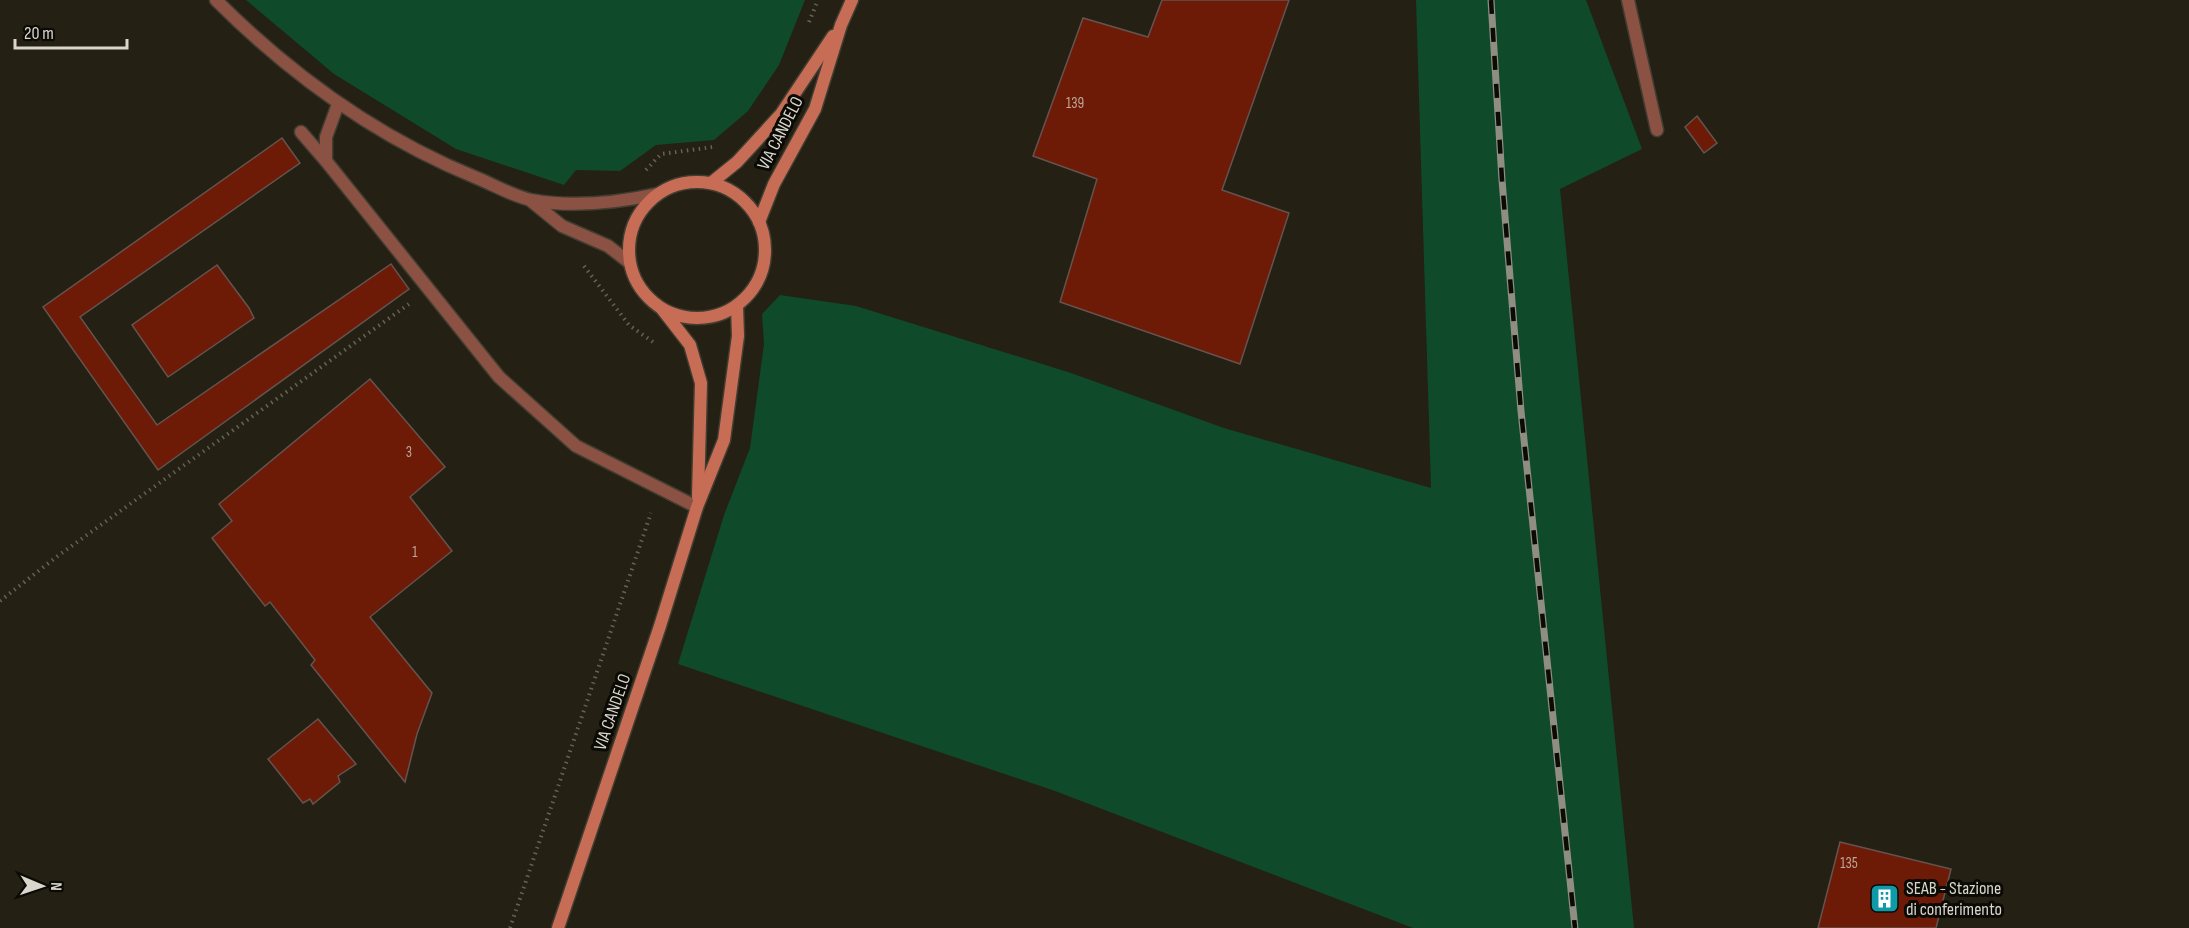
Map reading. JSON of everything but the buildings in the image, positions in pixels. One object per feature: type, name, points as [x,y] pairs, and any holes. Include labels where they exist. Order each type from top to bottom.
[{"type":"street","points":[[216,0],[248,32],[338,104],[447,166],[529,199],[568,205],[625,201],[657,194],[674,185],[693,182],[711,183],[731,190],[748,204],[759,222],[764,240],[765,258],[760,277],[750,293],[737,306],[719,315],[700,318],[680,316],[662,308],[647,296],[636,281],[630,264],[629,244],[634,225],[643,208],[657,194]]},
{"type":"street","name":"VIA CANDELO","points":[[759,222],[774,184],[815,109],[841,25],[852,0]]},
{"type":"street","points":[[1628,0],[1657,130]]},
{"type":"street","name":"VIA CANDELO","points":[[711,183],[737,162],[781,114],[841,25]]},
{"type":"street","points":[[326,161],[326,136],[338,104]]},
{"type":"street","points":[[302,132],[499,377],[576,446],[698,507]]},
{"type":"street","points":[[529,199],[562,226],[608,246],[630,264]]},
{"type":"street","name":"VIA CANDELO","points":[[558,928],[698,507],[724,440],[738,336],[737,306]]},
{"type":"street","name":"VIA CANDELO","points":[[662,308],[690,345],[701,383],[698,507]]},
{"type":"path","points":[[806,30],[818,0]]},
{"type":"path","points":[[642,175],[661,154],[720,146]]},
{"type":"path","points":[[579,262],[586,267],[629,325],[657,346]]},
{"type":"path","points":[[0,601],[59,555],[429,290]]},
{"type":"path","points":[[510,928],[660,487]]},
{"type":"green space","points":[[246,0],[805,0],[779,65],[748,111],[714,140],[656,145],[620,171],[576,170],[564,185],[456,149],[334,74]]},
{"type":"green space","points":[[1416,0],[1586,0],[1642,149],[1560,189],[1634,928],[1413,928],[1055,791],[678,664],[724,515],[750,448],[764,344],[762,314],[780,295],[856,306],[1071,373],[1224,428],[1431,488]]},
{"type":"railway","points":[[1491,0],[1502,180],[1521,411],[1575,928]]},
{"type":"place","name":"SEAB - Stazione di conferimento","points":[[1885,898]]}]
